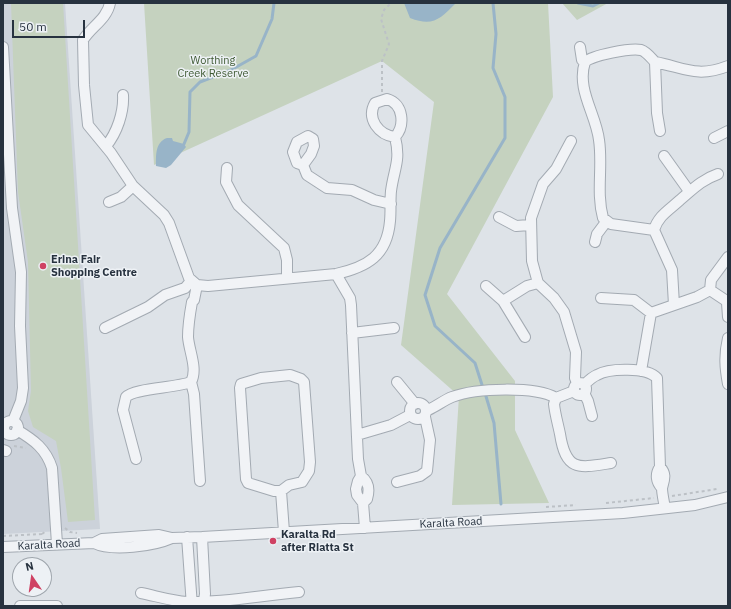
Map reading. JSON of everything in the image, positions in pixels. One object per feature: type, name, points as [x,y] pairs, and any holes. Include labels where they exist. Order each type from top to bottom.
[{"type":"street","points":[[110,3],[109,9],[104,17],[86,34],[82,45],[88,125],[106,146],[133,186],[164,215],[169,223],[191,285],[194,300],[192,302],[188,335],[194,369],[194,377],[191,382],[175,387],[132,392],[126,397],[123,410],[136,459]]},
{"type":"street","points":[[580,47],[582,60],[585,62],[583,75],[584,86],[589,109],[599,141],[600,203],[603,218],[606,222],[617,225],[654,230]]},
{"type":"street","points":[[3,48],[12,208],[22,278],[20,326],[23,392],[15,426],[38,444],[49,457],[52,468],[56,544]]},
{"type":"street","points":[[585,62],[595,56],[639,50],[650,56],[655,62],[699,72],[708,72],[728,66]]},
{"type":"street","points":[[655,62],[657,113],[660,131]]},
{"type":"street","points":[[106,146],[110,141],[123,112],[123,95]]},
{"type":"street","points":[[382,100],[391,100],[399,110],[402,117],[399,132],[395,137],[381,133],[373,119],[373,108],[375,103],[382,100]]},
{"type":"street","points":[[714,138],[728,131]]},
{"type":"street","points":[[105,328],[148,307],[166,295],[191,285],[208,286],[336,274],[365,265],[378,254],[390,224],[392,189],[398,160],[398,150],[395,137]]},
{"type":"street","points":[[571,141],[556,169],[543,184],[534,206],[530,225],[533,238],[532,261],[538,283],[554,298],[564,312],[576,352],[575,378],[588,401],[592,416]]},
{"type":"street","points":[[664,156],[689,191]]},
{"type":"street","points":[[303,165],[308,176],[326,188],[352,190],[381,203],[391,204]]},
{"type":"street","points":[[226,168],[226,182],[238,206],[284,248],[288,260],[287,278]]},
{"type":"street","points":[[654,230],[661,216],[684,198],[689,191],[708,178],[718,174]]},
{"type":"street","points":[[109,202],[121,197],[133,186]]},
{"type":"street","points":[[500,217],[516,226],[530,225]]},
{"type":"street","points":[[596,242],[597,234],[606,222]]},
{"type":"street","points":[[654,230],[660,240],[672,270],[674,305]]},
{"type":"street","points":[[710,290],[711,280],[728,257]]},
{"type":"street","points":[[336,274],[350,298],[359,467],[361,476],[367,480],[369,487],[368,499],[363,503],[365,528]]},
{"type":"street","points":[[503,301],[527,286],[538,283]]},
{"type":"street","points":[[486,286],[503,301],[524,337]]},
{"type":"street","points":[[651,313],[697,297],[710,290]]},
{"type":"street","points":[[710,290],[728,303],[728,317]]},
{"type":"street","points":[[601,298],[634,300],[651,313]]},
{"type":"street","points":[[641,371],[651,313]]},
{"type":"street","points":[[352,332],[394,328]]},
{"type":"street","points":[[728,338],[725,348],[724,366],[728,384]]},
{"type":"street","points":[[410,415],[417,418],[452,397],[477,392],[508,388],[545,394],[556,398],[580,388],[593,377],[602,373],[641,371],[654,375],[658,384],[660,467],[664,471],[665,480],[662,488],[665,508]]},
{"type":"street","points":[[290,375],[301,379],[304,382],[310,462],[309,471],[302,482],[289,485],[281,491],[274,491],[255,486],[248,483],[246,479],[240,388],[241,384],[261,378],[290,375]]},
{"type":"street","points":[[191,382],[194,394],[200,481]]},
{"type":"street","points":[[397,382],[415,404],[422,405],[426,413],[430,440],[427,471],[420,476],[397,482]]},
{"type":"street","points":[[556,398],[554,404],[555,411],[566,458],[581,466],[611,463]]},
{"type":"street","points":[[410,415],[410,408],[415,404]]},
{"type":"street","points":[[357,435],[391,425],[410,415]]},
{"type":"street","points":[[281,491],[284,532]]},
{"type":"street","name":"Karalta Road","points":[[3,547],[94,543],[102,539],[159,535],[172,538],[202,537],[564,517],[695,505],[728,497]]},
{"type":"street","points":[[187,537],[192,604]]},
{"type":"street","points":[[202,537],[205,594],[203,604]]},
{"type":"street","points":[[141,593],[192,604],[203,604],[299,592]]},
{"type":"street","points":[[20,606],[57,606]]},
{"type":"path","points":[[382,100],[382,61],[389,44],[381,18],[384,10],[391,3]]},
{"type":"path","points":[[7,448],[31,450]]},
{"type":"path","points":[[3,536],[43,534]]},
{"type":"shaded area","name":"Erina Fair Shopping Centre","points":[[3,3],[65,3],[100,529],[3,534]]},
{"type":"green space","name":"Erina Fair Shopping Centre","points":[[11,3],[63,3],[95,520],[68,522],[56,441],[33,427],[28,411],[31,391],[28,262],[18,192]]},
{"type":"green space","name":"Worthing Creek Reserve","points":[[144,3],[548,3],[553,97],[447,294],[515,381],[515,430],[549,503],[452,505],[459,396],[401,345],[434,102],[382,61],[154,165]]},
{"type":"green space","points":[[562,3],[608,3],[577,20]]},
{"type":"water","points":[[404,3],[456,3],[436,20],[425,22],[410,18]]},
{"type":"water","points":[[167,138],[172,138],[173,141],[184,144],[186,147],[171,165],[166,168],[156,166],[158,146]]},
{"type":"waterway","points":[[184,144],[189,132],[190,92],[200,82],[231,70],[256,56],[272,19],[274,3]]},
{"type":"waterway","points":[[483,388],[475,363],[435,326],[425,295],[440,248],[505,138],[505,97],[493,68],[496,34],[493,3]]},
{"type":"waterway","points":[[578,3],[593,6],[599,3]]},
{"type":"waterway","points":[[485,393],[494,423],[501,504]]},
{"type":"place","name":"Erina Fair Shopping Centre","points":[[43,266]]},
{"type":"place","name":"Karalta Rd after Riatta St","points":[[273,541]]}]
